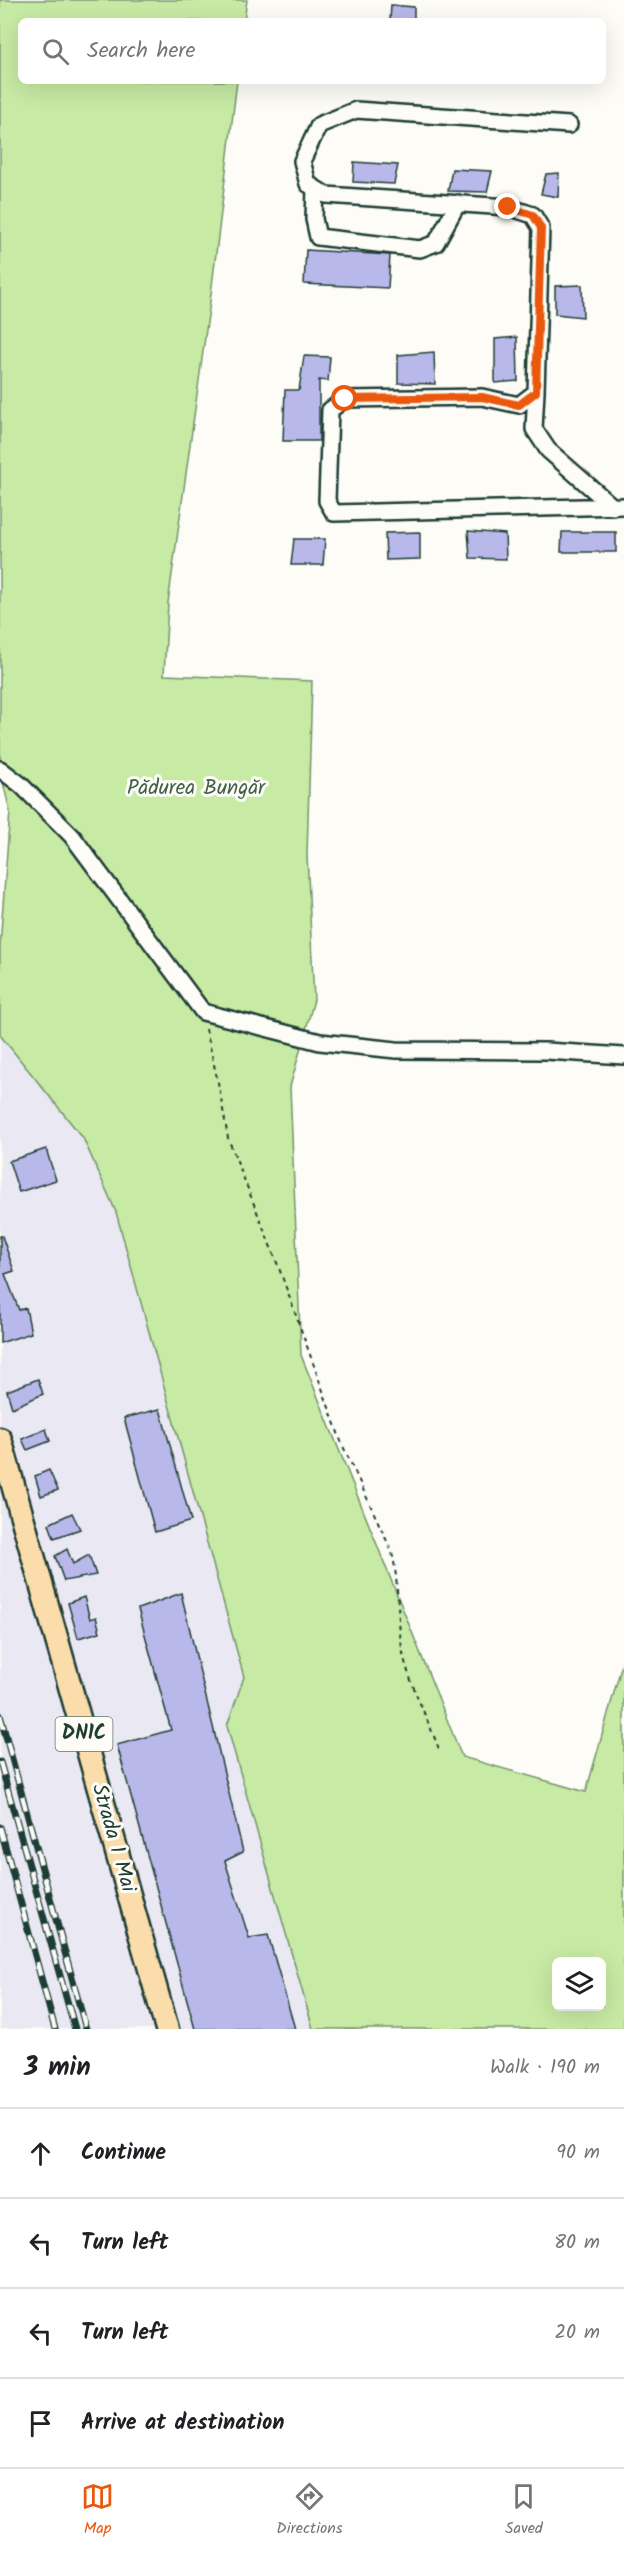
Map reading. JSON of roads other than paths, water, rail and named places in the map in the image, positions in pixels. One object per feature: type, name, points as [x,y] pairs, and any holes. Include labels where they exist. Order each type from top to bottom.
[{"type":"highway","name":"Strada 1 Mai","points":[[0,1439],[167,2029]]},
{"type":"lane","points":[[568,125],[356,110],[319,125],[302,161],[308,184],[326,195],[508,207],[533,215],[541,228],[534,429],[548,450],[619,506]]},
{"type":"lane","points":[[315,188],[314,219],[318,237],[420,249],[436,243],[458,203]]},
{"type":"lane","points":[[536,392],[519,405],[482,397],[345,399],[330,410],[327,501],[334,513],[619,506]]},
{"type":"lane","points":[[0,769],[21,785],[72,836],[203,1012],[259,1028],[331,1043],[396,1050],[546,1051],[624,1056]]},
{"type":"railway","points":[[0,1715],[86,2029]]},
{"type":"railway","points":[[0,1762],[75,2029]]},
{"type":"railway","points":[[0,1827],[55,2029]]},
{"type":"park label","name":"Pădurea Bungăr","points":[[196,788]]}]
